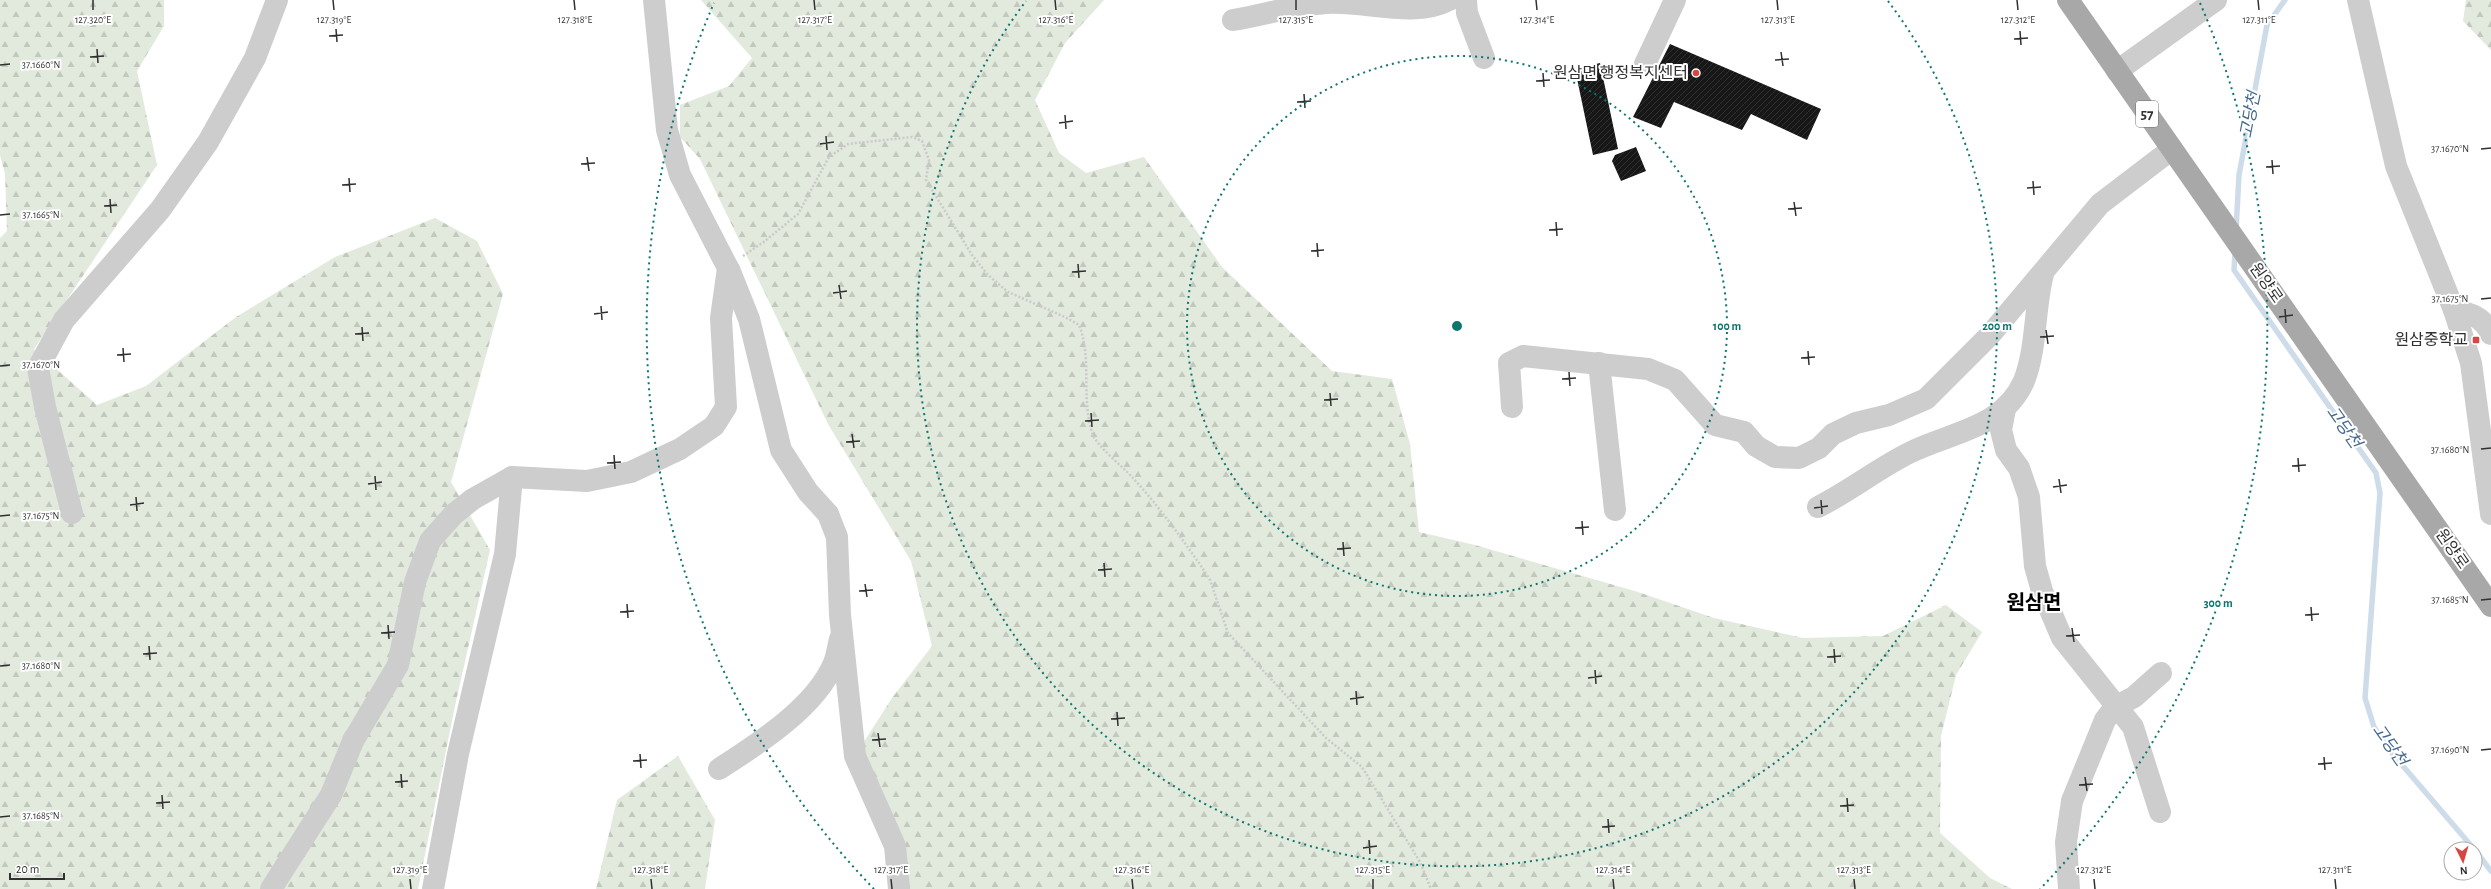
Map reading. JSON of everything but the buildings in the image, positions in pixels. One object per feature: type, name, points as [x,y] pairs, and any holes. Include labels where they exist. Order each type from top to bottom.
[{"type":"main road","name":"원양로","points":[[2068,0],[2491,606]]},
{"type":"street","points":[[72,513],[45,407],[38,368],[64,320],[160,210],[208,142],[255,58],[276,0]]},
{"type":"street","points":[[654,0],[667,130],[680,175],[727,265],[749,319],[781,450],[808,492],[828,514],[837,537],[842,630],[855,756],[895,846],[899,889]]},
{"type":"street","points":[[1233,20],[1326,3],[1360,3],[1413,8],[1440,5],[1449,0]]},
{"type":"street","points":[[1466,0],[1467,13],[1484,58]]},
{"type":"street","points":[[1645,64],[1675,0]]},
{"type":"street","points":[[2117,71],[2216,0]]},
{"type":"street","points":[[2358,0],[2396,166],[2454,310],[2471,363],[2491,514]]},
{"type":"street","points":[[1512,407],[1509,363],[1523,356],[1648,369],[1675,380],[1715,425],[1744,432],[1756,446],[1775,457],[1799,458],[1819,448],[1833,434],[1856,423],[1889,415],[1926,399],[1990,335],[2100,204],[2172,149]]},
{"type":"street","points":[[271,889],[331,795],[354,741],[398,664],[415,582],[430,541],[454,514],[473,499],[512,477],[587,481],[631,472],[680,449],[714,426],[726,407],[721,318],[727,265]]},
{"type":"street","points":[[1818,507],[1845,494],[1910,453],[1982,425],[2005,409],[2023,382],[2030,361],[2037,296],[2044,269]]},
{"type":"street","points":[[2454,310],[2474,314],[2487,326],[2491,334]]},
{"type":"street","points":[[1599,363],[1615,510]]},
{"type":"street","points":[[2005,409],[2001,430],[2006,450],[2019,468],[2029,498],[2036,566],[2042,591],[2062,638],[2115,707],[2133,727],[2145,759],[2160,812]]},
{"type":"street","points":[[433,889],[458,754],[505,554],[512,477]]},
{"type":"street","points":[[719,769],[756,746],[812,697],[834,663],[842,630]]},
{"type":"street","points":[[2069,889],[2066,842],[2072,801],[2104,720],[2115,707],[2134,697],[2161,673]]},
{"type":"path","points":[[727,265],[765,241],[798,214],[829,157],[848,144],[912,137],[922,141],[929,160],[926,180],[972,255],[988,275],[1008,292],[1065,317],[1079,325],[1087,350],[1085,375],[1088,417],[1094,437],[1133,478],[1202,566],[1210,580],[1228,633],[1326,738],[1362,767],[1420,862],[1431,889]]},
{"type":"green space","points":[[0,0],[164,0],[164,26],[137,71],[157,165],[34,349],[97,405],[146,386],[236,317],[335,257],[435,218],[477,241],[503,294],[451,482],[490,550],[455,706],[418,889],[0,889],[0,238],[7,231],[5,174],[0,155]]},
{"type":"green space","points":[[701,0],[1104,0],[1065,43],[1035,100],[1059,153],[1086,173],[1144,157],[1222,267],[1332,371],[1392,379],[1410,444],[1419,532],[1475,545],[1638,592],[1714,618],[1803,638],[1883,636],[1946,605],[1982,632],[1956,675],[1941,736],[1940,833],[1990,878],[2012,889],[897,889],[862,745],[892,698],[932,646],[911,561],[828,424],[700,159],[680,137],[680,105],[729,86],[752,58]]},
{"type":"green space","points":[[2466,0],[2491,0],[2491,50],[2463,21]]},
{"type":"green space","points":[[678,756],[715,820],[705,889],[596,889],[617,800]]},
{"type":"waterway","name":"고당천","points":[[2236,230],[2239,175],[2267,25],[2285,0]]},
{"type":"waterway","name":"고당천","points":[[2235,252],[2234,270],[2376,473],[2380,493],[2365,698],[2374,727],[2391,752],[2467,841]]},
{"type":"waterway","name":"고당천","points":[[2483,860],[2491,871]]},
{"type":"place","name":"원삼면 행정복지센터","points":[[1696,73]]},
{"type":"place","name":"원삼중학교","points":[[2476,340]]},
{"type":"district","name":"원삼면","points":[[2034,603]]}]
